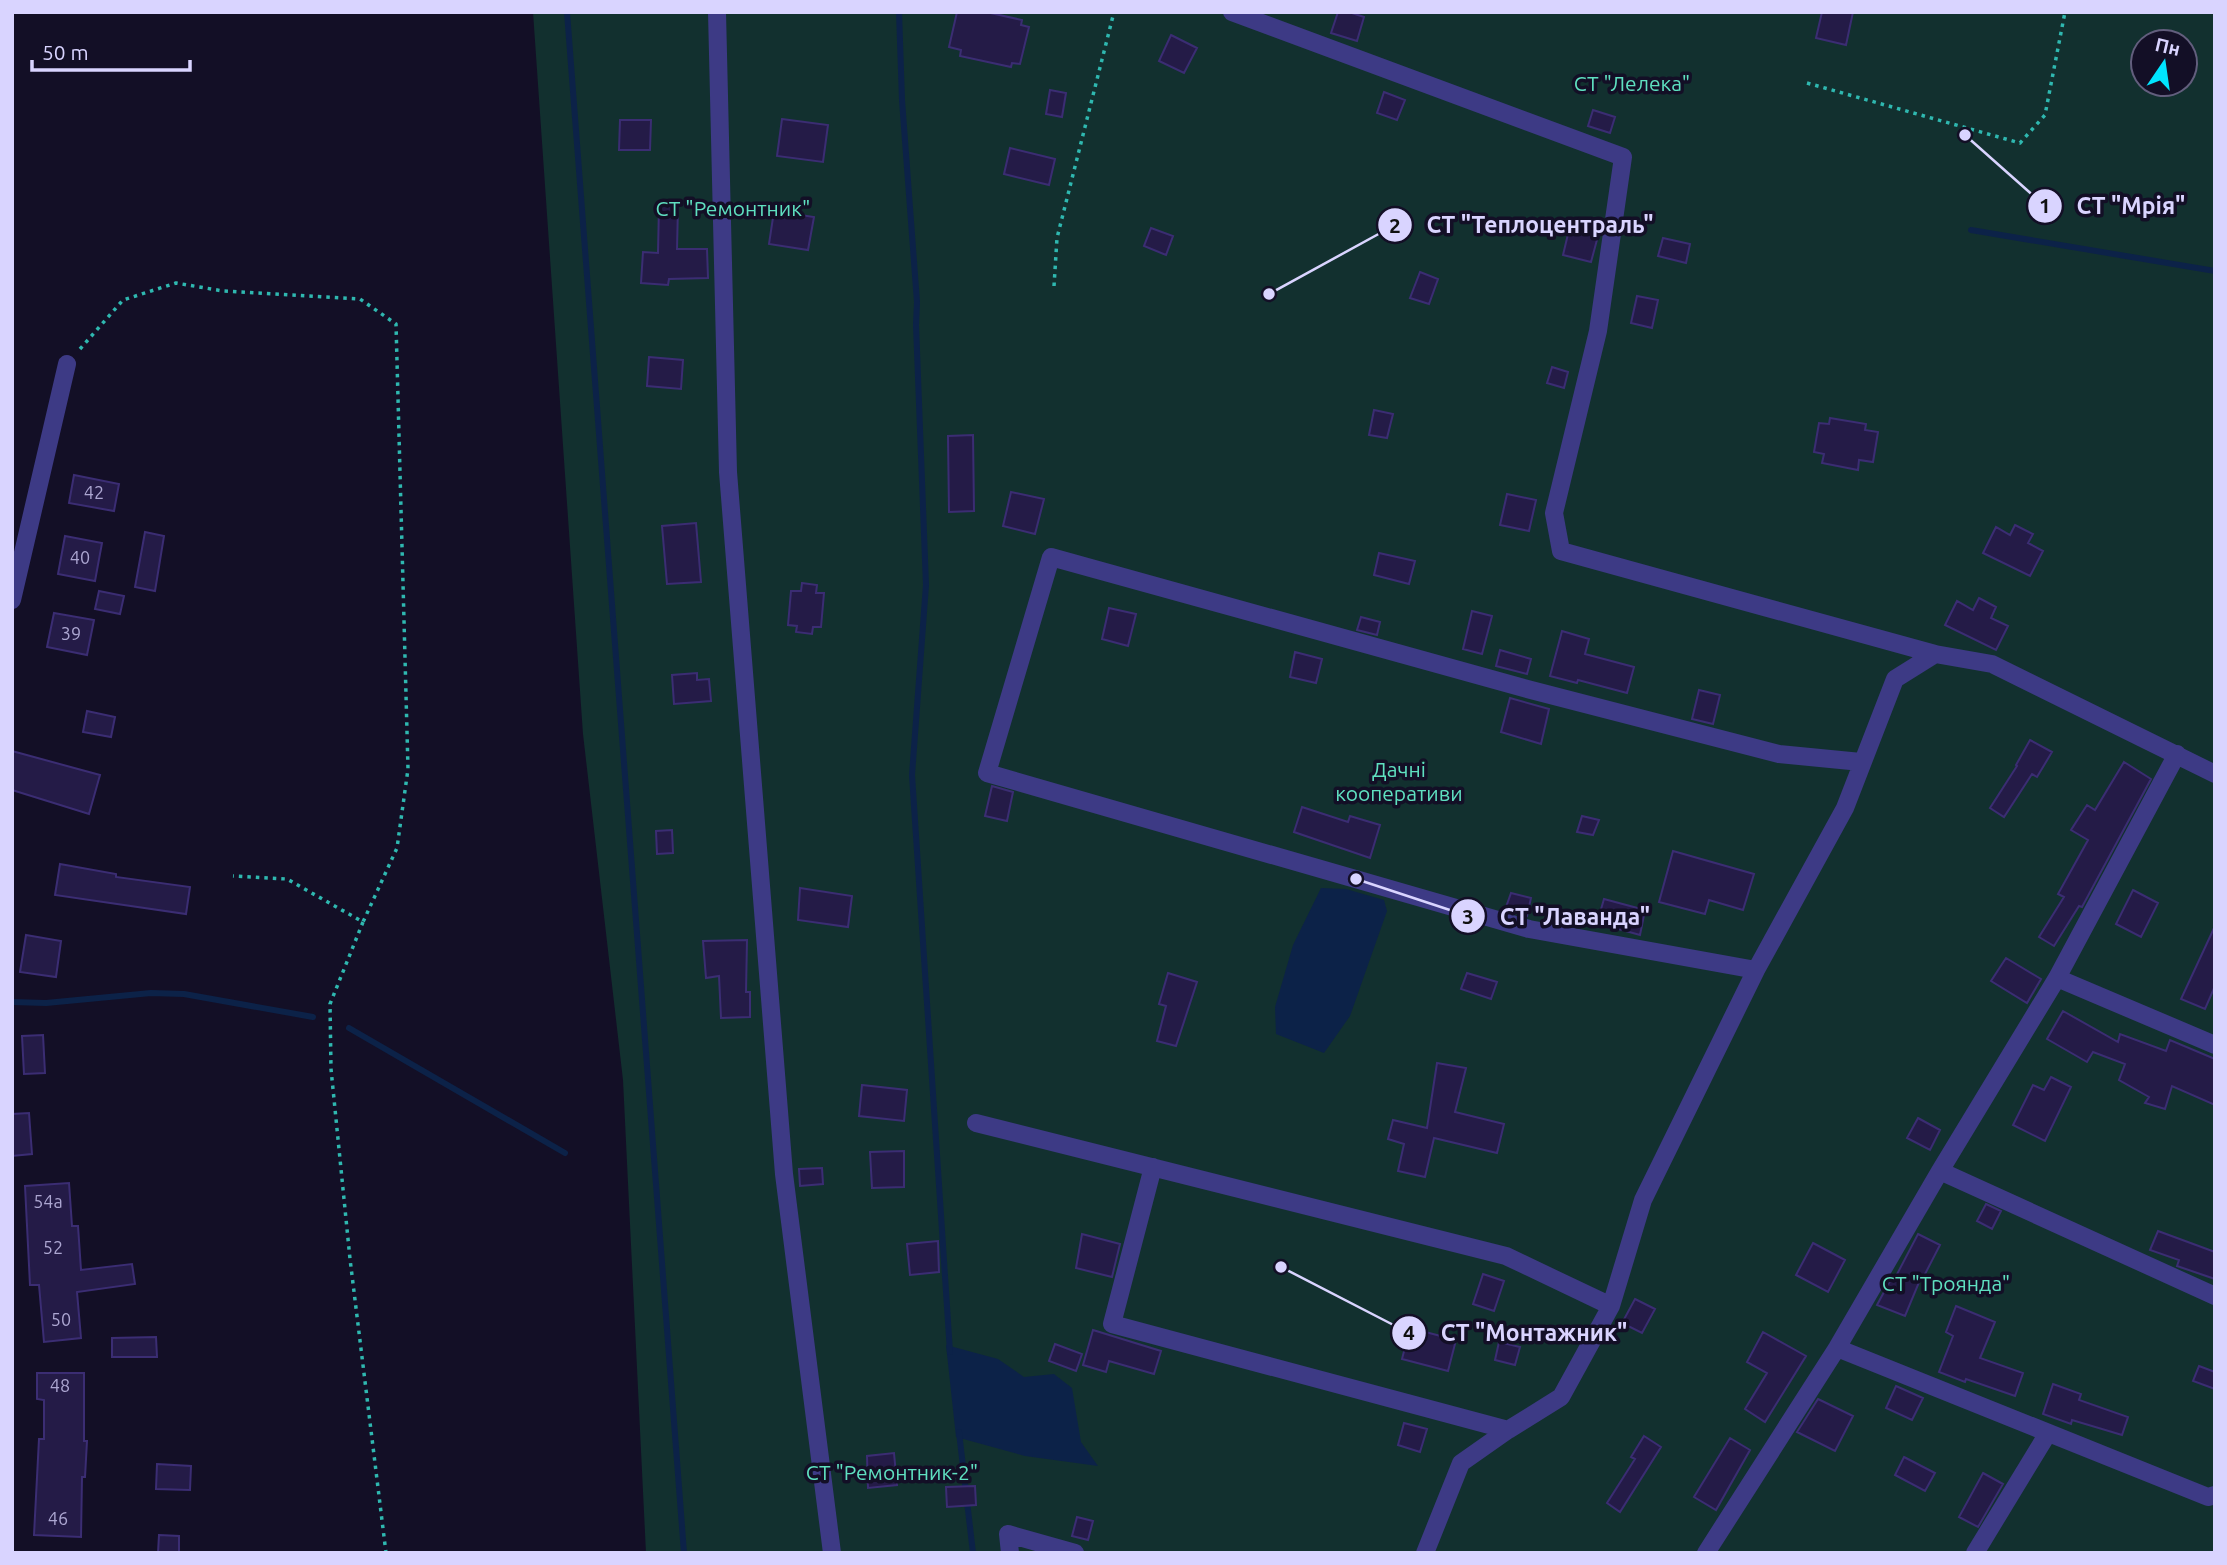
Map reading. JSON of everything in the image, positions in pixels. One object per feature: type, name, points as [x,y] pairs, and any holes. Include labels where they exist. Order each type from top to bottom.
[{"type":"street","points":[[717,12],[728,472],[784,1174],[832,1553]]},
{"type":"street","points":[[1232,12],[1623,157],[1598,331],[1554,513],[1561,551],[1935,654],[1992,664],[2215,774]]},
{"type":"street","points":[[12,600],[67,364]]},
{"type":"street","points":[[1756,970],[1529,929],[987,773],[1051,557],[1531,690],[1765,750],[1861,762]]},
{"type":"street","points":[[1425,1553],[1461,1463],[1561,1397],[1612,1306],[1643,1200],[1756,970],[1845,808],[1895,679],[1935,654]]},
{"type":"street","points":[[1706,1553],[1837,1348],[2057,978],[2177,754]]},
{"type":"street","points":[[2057,978],[2215,1045]]},
{"type":"street","points":[[976,1123],[1506,1256],[1612,1306]]},
{"type":"street","points":[[1153,1167],[1112,1324],[1508,1430]]},
{"type":"street","points":[[1940,1171],[2215,1296]]},
{"type":"street","points":[[1837,1348],[2208,1497],[2215,1495]]},
{"type":"street","points":[[1975,1553],[2048,1433]]},
{"type":"street","points":[[1010,1553],[1008,1534],[1075,1553]]},
{"type":"path","points":[[1054,286],[1057,238],[1114,12]]},
{"type":"path","points":[[1807,83],[2020,143],[2045,115],[2065,12]]},
{"type":"path","points":[[67,364],[123,300],[176,283],[223,291],[360,299],[396,324],[408,769],[397,848],[330,1004],[331,1069],[350,1259],[386,1553]]},
{"type":"path","points":[[233,876],[287,879],[363,922]]},
{"type":"green space","name":"Дачні кооперативи","points":[[533,12],[2215,12],[2215,1553],[646,1553],[623,1080],[583,734]]},
{"type":"water","points":[[1321,888],[1346,889],[1384,900],[1387,911],[1350,1016],[1324,1053],[1276,1034],[1275,1007],[1293,945]]},
{"type":"water","points":[[946,1345],[998,1359],[1024,1377],[1054,1374],[1072,1388],[1081,1442],[1098,1466],[1025,1456],[956,1437]]},
{"type":"building","points":[[957,12],[986,12],[1022,20],[1021,25],[1029,27],[1020,64],[1012,63],[1011,67],[960,56],[961,50],[949,47]]},
{"type":"building","points":[[1338,12],[1364,17],[1357,41],[1331,33]]},
{"type":"building","points":[[1822,12],[1853,12],[1846,45],[1816,38]]},
{"type":"building","points":[[1171,35],[1197,48],[1184,73],[1159,61]]},
{"type":"building","points":[[1050,90],[1066,93],[1062,117],[1046,114]]},
{"type":"building","points":[[1384,92],[1405,100],[1397,120],[1377,113]]},
{"type":"building","points":[[1593,110],[1615,117],[1610,133],[1588,126]]},
{"type":"building","points":[[782,119],[828,125],[823,162],[777,156]]},
{"type":"building","points":[[620,120],[651,120],[650,150],[619,150]]},
{"type":"building","points":[[1010,148],[1055,159],[1049,185],[1004,174]]},
{"type":"building","points":[[659,206],[678,206],[677,249],[707,249],[708,278],[669,279],[668,285],[641,283],[643,252],[658,253]]},
{"type":"building","points":[[774,211],[814,217],[808,250],[769,244]]},
{"type":"building","points":[[1151,228],[1173,236],[1166,255],[1144,246]]},
{"type":"building","points":[[1569,230],[1598,236],[1591,262],[1563,255]]},
{"type":"building","points":[[1663,238],[1690,244],[1686,263],[1658,256]]},
{"type":"building","points":[[1420,272],[1438,279],[1429,304],[1410,298]]},
{"type":"building","points":[[1637,296],[1658,300],[1652,328],[1631,323]]},
{"type":"building","points":[[649,357],[683,360],[681,389],[647,386]]},
{"type":"building","points":[[1552,367],[1568,372],[1564,388],[1547,383]]},
{"type":"building","points":[[1374,410],[1393,414],[1387,438],[1369,435]]},
{"type":"building","points":[[1830,418],[1866,424],[1865,430],[1878,432],[1873,462],[1859,460],[1858,470],[1822,463],[1824,454],[1814,452],[1819,423],[1829,424]]},
{"type":"building","points":[[973,435],[974,511],[949,512],[948,436]]},
{"type":"building","points":[[74,475],[119,484],[114,511],[69,503]]},
{"type":"building","points":[[1011,492],[1044,499],[1035,534],[1003,526]]},
{"type":"building","points":[[1507,494],[1536,500],[1529,531],[1500,525]]},
{"type":"building","points":[[696,523],[701,582],[667,584],[662,526]]},
{"type":"building","points":[[2015,525],[2033,534],[2028,543],[2043,551],[2030,576],[1983,553],[1996,527],[2010,535]]},
{"type":"building","points":[[145,532],[164,536],[155,591],[135,587]]},
{"type":"building","points":[[65,536],[102,543],[95,581],[58,574]]},
{"type":"building","points":[[1379,553],[1415,561],[1409,584],[1374,575]]},
{"type":"building","points":[[802,583],[817,585],[816,593],[824,593],[821,627],[813,627],[812,634],[796,632],[797,626],[788,625],[791,591],[801,591]]},
{"type":"building","points":[[99,591],[124,596],[120,614],[95,609]]},
{"type":"building","points":[[1979,598],[1996,607],[1991,618],[2008,626],[1996,650],[1945,625],[1957,601],[1973,610]]},
{"type":"building","points":[[1109,608],[1136,614],[1128,646],[1102,639]]},
{"type":"building","points":[[1472,611],[1492,616],[1482,654],[1463,649]]},
{"type":"building","points":[[54,613],[94,620],[87,655],[47,647]]},
{"type":"building","points":[[1361,617],[1380,622],[1377,635],[1357,630]]},
{"type":"building","points":[[1562,631],[1589,639],[1585,654],[1634,667],[1627,693],[1578,680],[1577,683],[1550,676]]},
{"type":"building","points":[[1500,650],[1531,659],[1527,674],[1496,666]]},
{"type":"building","points":[[1295,652],[1322,659],[1316,683],[1290,677]]},
{"type":"building","points":[[697,673],[697,680],[709,679],[711,701],[674,704],[672,675]]},
{"type":"building","points":[[1699,690],[1720,695],[1713,724],[1692,719]]},
{"type":"building","points":[[1510,698],[1549,709],[1541,744],[1501,732]]},
{"type":"building","points":[[87,711],[115,717],[111,737],[83,732]]},
{"type":"building","points":[[2030,740],[2052,752],[2037,777],[2032,774],[2004,817],[1990,808]]},
{"type":"building","points":[[12,751],[100,775],[89,814],[12,790]]},
{"type":"building","points":[[2124,762],[2151,779],[2082,907],[2079,906],[2054,946],[2039,937],[2064,897],[2058,894],[2088,840],[2071,830],[2087,805],[2095,810]]},
{"type":"building","points":[[992,786],[1013,792],[1007,821],[985,816]]},
{"type":"building","points":[[1302,807],[1348,822],[1350,816],[1380,825],[1370,858],[1294,832]]},
{"type":"building","points":[[1582,816],[1599,820],[1593,835],[1577,832]]},
{"type":"building","points":[[672,830],[673,853],[657,854],[656,831]]},
{"type":"building","points":[[1673,851],[1754,874],[1743,910],[1709,900],[1705,914],[1659,902]]},
{"type":"building","points":[[60,864],[116,874],[116,877],[190,887],[186,914],[55,895]]},
{"type":"building","points":[[800,888],[852,896],[848,927],[798,920]]},
{"type":"building","points":[[2133,890],[2158,903],[2141,937],[2116,924]]},
{"type":"building","points":[[1511,893],[1531,898],[1527,916],[1505,910]]},
{"type":"building","points":[[1604,899],[1645,910],[1640,935],[1597,923]]},
{"type":"building","points":[[2215,926],[2215,986],[2205,1009],[2181,999]]},
{"type":"building","points":[[26,935],[61,941],[56,977],[20,972]]},
{"type":"building","points":[[747,940],[746,992],[750,992],[750,1017],[721,1018],[719,976],[706,978],[703,941]]},
{"type":"building","points":[[2006,958],[2041,979],[2027,1003],[1991,981]]},
{"type":"building","points":[[1168,973],[1197,982],[1176,1046],[1157,1041],[1166,1006],[1159,1004]]},
{"type":"building","points":[[1467,973],[1497,982],[1491,999],[1461,989]]},
{"type":"building","points":[[2063,1011],[2118,1042],[2120,1034],[2166,1051],[2170,1040],[2215,1059],[2215,1105],[2172,1086],[2165,1109],[2145,1103],[2149,1097],[2119,1080],[2125,1064],[2093,1052],[2087,1062],[2047,1039]]},
{"type":"building","points":[[43,1035],[45,1073],[24,1074],[22,1036]]},
{"type":"building","points":[[1437,1063],[1466,1068],[1455,1112],[1504,1124],[1497,1153],[1434,1138],[1425,1177],[1398,1171],[1404,1144],[1388,1139],[1393,1120],[1427,1128]]},
{"type":"building","points":[[2051,1077],[2071,1087],[2045,1141],[2013,1125],[2033,1085],[2044,1090]]},
{"type":"building","points":[[862,1085],[907,1090],[904,1121],[859,1116]]},
{"type":"building","points":[[29,1113],[32,1154],[12,1156],[12,1114]]},
{"type":"building","points":[[1918,1118],[1940,1130],[1930,1150],[1907,1138]]},
{"type":"building","points":[[904,1151],[904,1187],[872,1188],[870,1152]]},
{"type":"building","points":[[822,1168],[823,1184],[800,1186],[799,1169]]},
{"type":"building","points":[[69,1183],[72,1226],[78,1226],[81,1270],[132,1264],[135,1284],[77,1292],[81,1338],[44,1342],[39,1285],[30,1285],[25,1186]]},
{"type":"building","points":[[1986,1204],[2001,1211],[1992,1229],[1977,1221]]},
{"type":"building","points":[[2158,1231],[2215,1252],[2215,1279],[2177,1266],[2179,1260],[2150,1250]]},
{"type":"building","points":[[1082,1234],[1120,1244],[1112,1277],[1076,1268]]},
{"type":"building","points":[[1918,1234],[1940,1245],[1924,1276],[1922,1275],[1905,1316],[1877,1305],[1891,1279],[1894,1280]]},
{"type":"building","points":[[938,1241],[939,1272],[910,1275],[907,1244]]},
{"type":"building","points":[[1813,1243],[1845,1260],[1828,1292],[1796,1275]]},
{"type":"building","points":[[1483,1274],[1504,1281],[1494,1311],[1473,1304]]},
{"type":"building","points":[[1635,1299],[1655,1309],[1642,1333],[1622,1323]]},
{"type":"building","points":[[1956,1306],[1995,1322],[1980,1358],[2023,1373],[2015,1396],[1939,1372],[1953,1336],[1946,1332]]},
{"type":"building","points":[[1410,1328],[1456,1340],[1448,1371],[1402,1359]]},
{"type":"building","points":[[1093,1330],[1161,1351],[1154,1374],[1109,1361],[1106,1372],[1083,1365]]},
{"type":"building","points":[[1763,1332],[1806,1356],[1765,1422],[1745,1409],[1767,1373],[1747,1362]]},
{"type":"building","points":[[156,1337],[157,1357],[112,1357],[112,1338]]},
{"type":"building","points":[[1499,1342],[1520,1347],[1515,1365],[1495,1360]]},
{"type":"building","points":[[1055,1344],[1082,1354],[1076,1371],[1049,1361]]},
{"type":"building","points":[[2199,1366],[2215,1372],[2215,1389],[2193,1381]]},
{"type":"building","points":[[37,1373],[84,1373],[84,1441],[87,1441],[85,1477],[82,1477],[81,1537],[34,1535],[39,1439],[44,1439],[44,1400],[37,1399]]},
{"type":"building","points":[[2053,1384],[2081,1394],[2079,1400],[2128,1417],[2122,1435],[2072,1420],[2071,1424],[2043,1414]]},
{"type":"building","points":[[1896,1386],[1923,1398],[1912,1420],[1886,1408]]},
{"type":"building","points":[[1818,1399],[1853,1416],[1835,1451],[1797,1432]]},
{"type":"building","points":[[1404,1423],[1427,1429],[1420,1452],[1398,1445]]},
{"type":"building","points":[[1644,1436],[1661,1447],[1620,1512],[1607,1503],[1635,1459],[1631,1457]]},
{"type":"building","points":[[1730,1438],[1750,1450],[1716,1510],[1694,1497]]},
{"type":"building","points":[[894,1453],[897,1485],[868,1488],[867,1456]]},
{"type":"building","points":[[1904,1457],[1935,1473],[1925,1491],[1895,1475]]},
{"type":"building","points":[[157,1464],[191,1466],[190,1490],[156,1489]]},
{"type":"building","points":[[1983,1473],[2003,1484],[1978,1527],[1959,1517]]},
{"type":"building","points":[[975,1486],[976,1505],[947,1507],[946,1487]]},
{"type":"building","points":[[1077,1517],[1093,1521],[1088,1540],[1072,1536]]},
{"type":"building","points":[[159,1535],[179,1536],[179,1553],[158,1553]]},
{"type":"waterway","points":[[567,12],[684,1553]]},
{"type":"waterway","points":[[899,12],[902,100],[917,302],[926,585],[912,775],[950,1352]]},
{"type":"waterway","points":[[1971,230],[2215,271]]},
{"type":"waterway","points":[[12,1002],[46,1003],[151,993],[184,994],[313,1017]]},
{"type":"waterway","points":[[349,1028],[565,1153]]},
{"type":"waterway","points":[[959,1432],[973,1553]]},
{"type":"place","name":"СТ \"Мрія\"","points":[[1965,135]]},
{"type":"place","name":"СТ \"Теплоцентраль\"","points":[[1269,294]]},
{"type":"place","name":"СТ \"Лаванда\"","points":[[1356,879]]},
{"type":"place","name":"СТ \"Монтажник\"","points":[[1281,1267]]},
{"type":"park label","name":"СТ \"Лелека\"","points":[[1632,84]]},
{"type":"park label","name":"СТ \"Ремонтник\"","points":[[733,209]]},
{"type":"park label","name":"СТ \"Троянда\"","points":[[1946,1284]]},
{"type":"park label","name":"СТ \"Ремонтник-2\"","points":[[892,1473]]}]
